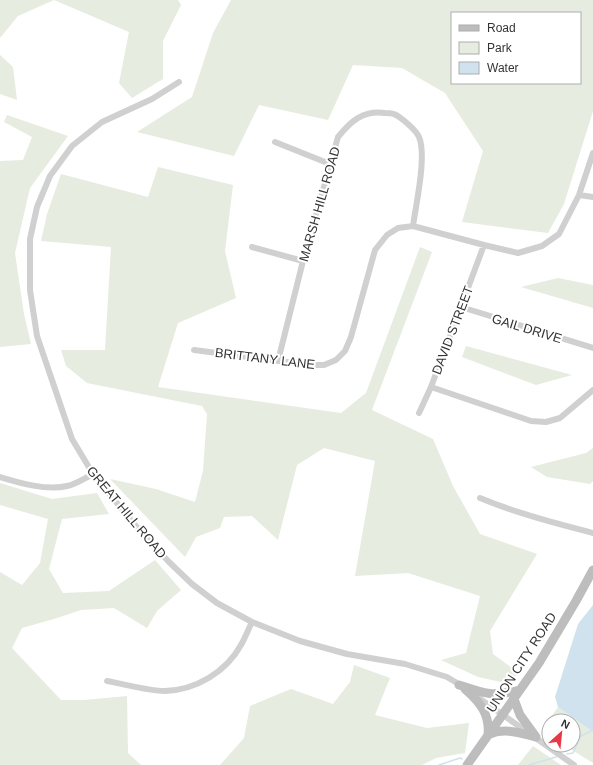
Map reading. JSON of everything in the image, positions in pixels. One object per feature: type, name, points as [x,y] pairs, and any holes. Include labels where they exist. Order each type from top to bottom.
[{"type":"main road","name":"UNION CITY ROAD","points":[[467,765],[504,714],[550,645],[593,570]]},
{"type":"main road","points":[[459,684],[489,695],[506,694],[520,690]]},
{"type":"main road","points":[[459,684],[478,700],[489,723],[488,735]]},
{"type":"main road","points":[[514,699],[520,715],[536,738]]},
{"type":"main road","points":[[488,735],[494,732],[503,731],[519,732],[536,738]]},
{"type":"street","name":"GREAT HILL ROAD","points":[[179,82],[152,99],[102,122],[72,146],[50,176],[37,207],[34,220],[30,239],[30,290],[37,336],[72,439],[92,474],[140,531],[181,574],[217,603],[252,622],[300,641],[346,654],[405,664],[448,677],[504,714],[574,765]]},
{"type":"street","name":"MARSH HILL ROAD","points":[[278,361],[303,261],[338,137],[348,124],[363,114],[379,112],[395,114],[409,124],[419,136],[421,169],[413,226]]},
{"type":"street","points":[[275,142],[330,164]]},
{"type":"street","name":"BRITTANY LANE","points":[[194,350],[311,365],[324,365],[336,360],[345,351],[351,337],[375,250],[387,235],[398,228],[413,226],[518,253],[542,246],[559,234],[579,195],[593,153]]},
{"type":"street","points":[[579,195],[593,197]]},
{"type":"street","name":"DAVID STREET","points":[[419,413],[431,387],[484,245]]},
{"type":"street","points":[[252,247],[303,261]]},
{"type":"street","name":"GAIL DRIVE","points":[[461,307],[593,348]]},
{"type":"street","points":[[431,387],[531,421],[546,422],[560,418],[593,390]]},
{"type":"street","points":[[0,477],[28,485],[58,487],[74,484],[92,474]]},
{"type":"street","points":[[480,498],[496,505],[593,533]]},
{"type":"street","points":[[107,681],[165,691],[185,688],[205,680],[225,667],[241,646],[252,622]]},
{"type":"green space","points":[[0,0],[54,0],[18,16],[0,38]]},
{"type":"green space","points":[[54,0],[178,0],[181,5],[163,41],[163,79],[132,98],[119,83],[129,32]]},
{"type":"green space","points":[[231,0],[593,0],[593,111],[564,204],[548,233],[462,222],[483,151],[445,93],[402,68],[353,65],[328,120],[259,105],[234,156],[137,132],[192,97],[213,33]]},
{"type":"green space","points":[[0,55],[13,67],[17,100],[0,94]]},
{"type":"green space","points":[[7,115],[68,136],[30,188],[15,253],[24,314],[31,344],[0,347],[0,161],[23,160],[32,137],[4,122]]},
{"type":"green space","points":[[158,167],[233,185],[225,251],[236,298],[178,323],[158,387],[341,413],[366,393],[420,247],[432,252],[372,410],[433,439],[453,486],[480,534],[537,554],[490,631],[493,654],[520,674],[501,682],[478,677],[441,660],[466,653],[480,596],[408,573],[355,576],[375,461],[324,448],[297,465],[278,540],[252,516],[224,517],[220,528],[196,537],[185,557],[110,479],[156,489],[195,502],[203,471],[207,414],[202,406],[87,383],[66,366],[61,350],[105,350],[111,247],[41,241],[47,214],[61,174],[148,197]]},
{"type":"green space","points":[[558,278],[593,285],[593,308],[521,287]]},
{"type":"green space","points":[[466,346],[572,375],[536,385],[462,357]]},
{"type":"green space","points":[[593,448],[593,481],[590,484],[547,477],[531,467],[586,453]]},
{"type":"green space","points":[[0,483],[52,499],[97,493],[109,514],[62,519],[49,569],[63,593],[109,591],[155,560],[181,590],[157,611],[147,628],[114,608],[81,610],[22,628],[12,648],[61,700],[84,700],[127,696],[128,753],[141,765],[0,765],[0,572],[22,585],[40,563],[48,519],[0,505]]},
{"type":"green space","points":[[354,665],[390,678],[375,715],[427,728],[469,723],[465,753],[436,758],[422,765],[220,765],[244,738],[250,706],[291,689],[333,704],[350,682]]},
{"type":"green space","points":[[558,707],[566,713],[554,713]]},
{"type":"green space","points":[[581,723],[593,732],[593,763],[577,753],[581,753]]},
{"type":"green space","points":[[533,746],[541,753],[561,765],[518,765]]},
{"type":"water","points":[[593,605],[593,732],[581,723],[581,713],[566,713],[558,707],[555,697],[578,624]]},
{"type":"waterway","points":[[567,754],[573,753],[581,736],[591,731]]},
{"type":"waterway","points":[[529,765],[556,757]]},
{"type":"waterway","points":[[439,765],[460,758],[462,759]]}]
